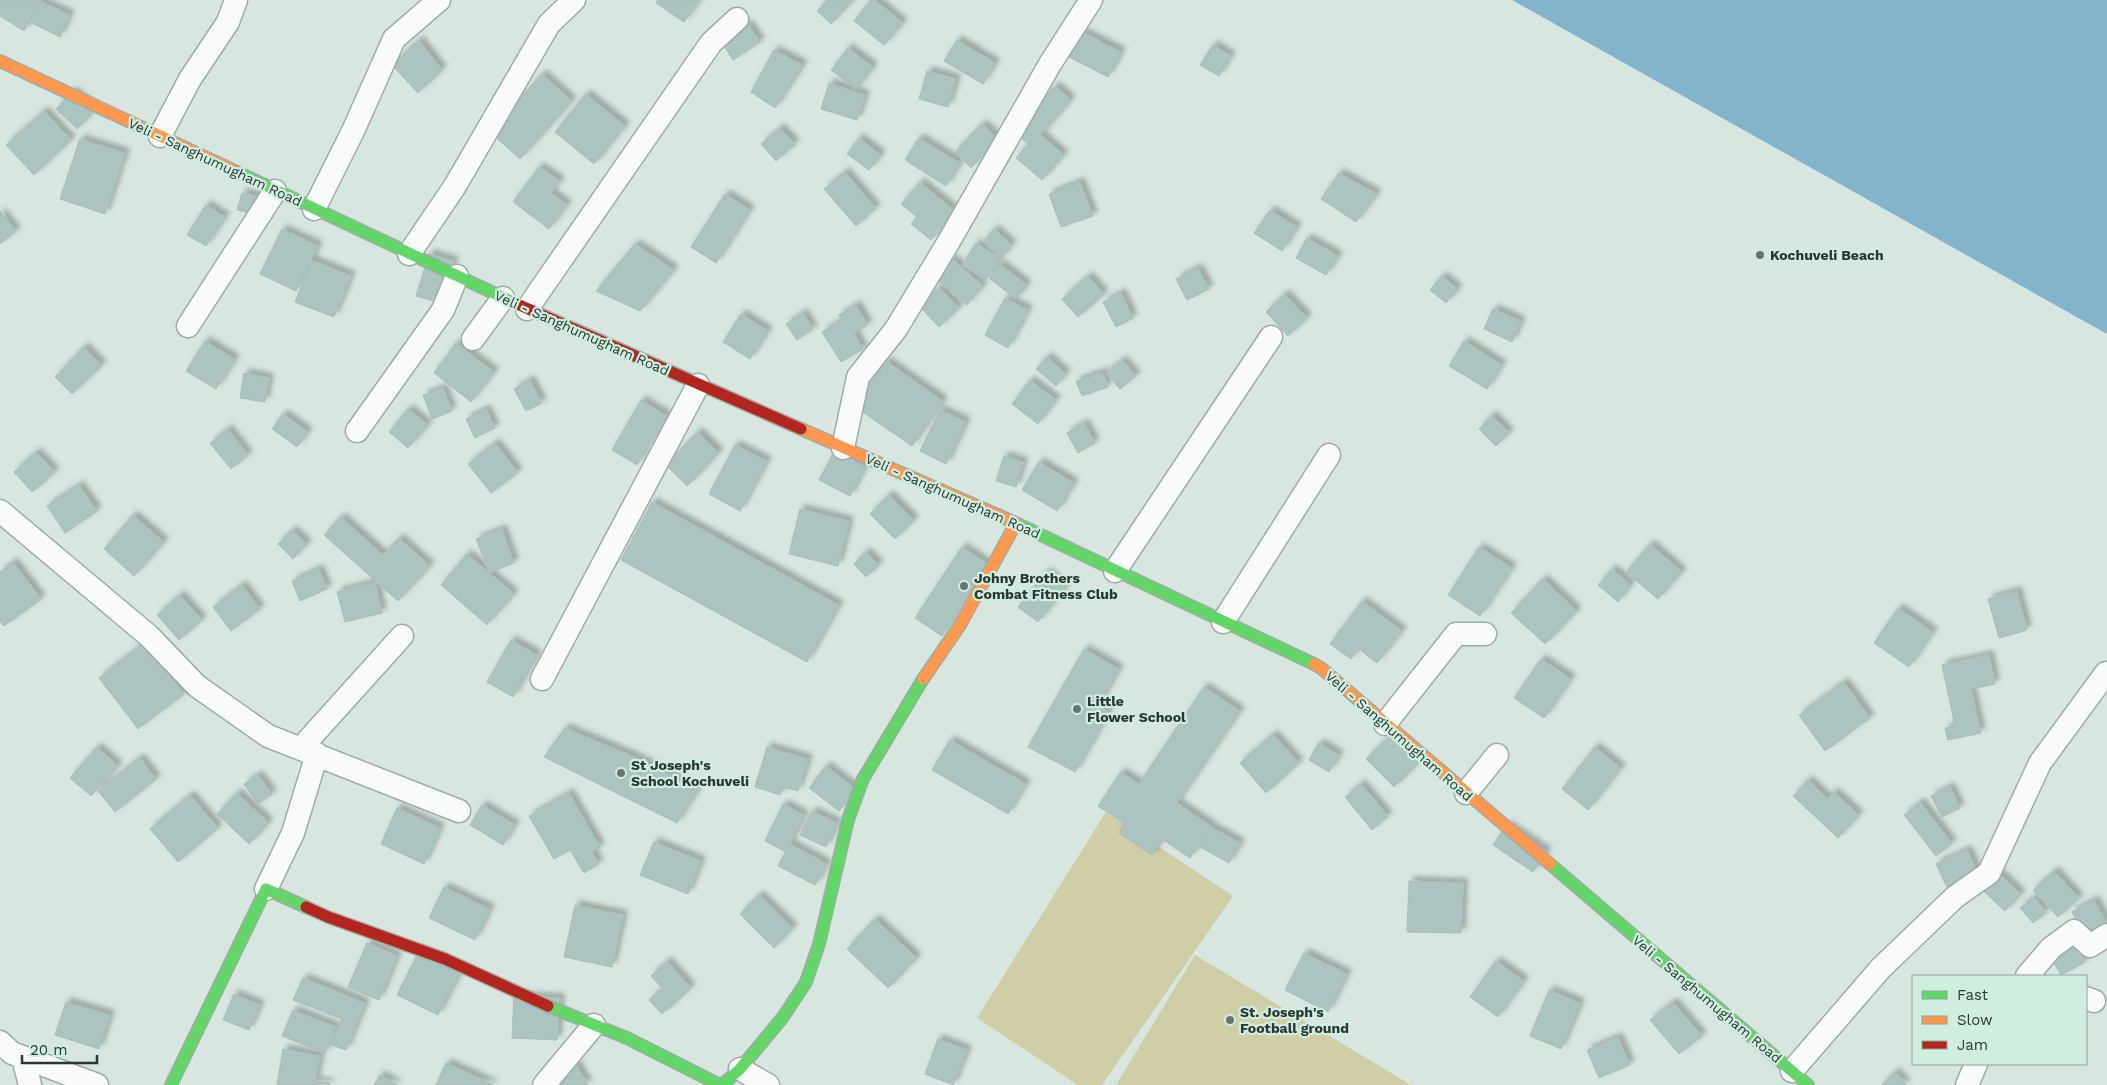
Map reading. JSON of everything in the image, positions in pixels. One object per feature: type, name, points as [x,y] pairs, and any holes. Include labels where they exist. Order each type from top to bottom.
[{"type":"main road","name":"Veli - Sanghumugham Road","points":[[0,61],[503,298],[1016,523],[1320,668],[1800,1078]]},
{"type":"main road","points":[[171,1085],[266,889],[328,917],[384,935],[445,959],[627,1038],[721,1085],[740,1069],[783,1017],[806,982],[819,944],[848,820],[863,780],[914,692],[960,625],[1016,523]]},
{"type":"street","points":[[160,136],[190,79],[228,22],[236,0]]},
{"type":"street","points":[[314,209],[353,132],[394,39],[439,0]]},
{"type":"street","points":[[409,254],[455,186],[549,24],[574,0]]},
{"type":"street","points":[[843,448],[858,377],[896,329],[948,243],[1050,64],[1091,0]]},
{"type":"street","points":[[527,309],[711,43],[737,19]]},
{"type":"street","points":[[188,326],[275,191]]},
{"type":"street","points":[[357,431],[443,310],[457,276]]},
{"type":"street","points":[[473,339],[503,298]]},
{"type":"street","points":[[1115,571],[1271,337]]},
{"type":"street","points":[[542,679],[698,385]]},
{"type":"street","points":[[1223,622],[1329,455]]},
{"type":"street","points":[[0,511],[149,636],[197,686],[268,736],[458,811]]},
{"type":"street","points":[[1385,724],[1456,634],[1485,634]]},
{"type":"street","points":[[266,889],[293,833],[309,751],[402,636]]},
{"type":"street","points":[[1800,1078],[1881,968],[1955,897],[1989,873],[2040,763],[2106,674]]},
{"type":"street","points":[[1466,793],[1497,755]]},
{"type":"street","points":[[2028,975],[2051,948],[2074,931],[2090,946],[2107,935]]},
{"type":"street","points":[[544,1085],[594,1025]]},
{"type":"street","points":[[0,1042],[12,1053],[23,1058],[97,1085]]},
{"type":"street","points":[[23,1058],[30,1085]]},
{"type":"street","points":[[1967,1085],[1976,1065]]},
{"type":"street","points":[[740,1069],[768,1085]]},
{"type":"green space","points":[[1106,812],[1233,896],[1102,1085],[1078,1085],[977,1018]]},
{"type":"green space","name":"St. Joseph's Football ground","points":[[1195,955],[1411,1085],[1116,1085]]},
{"type":"water","points":[[1512,0],[2107,0],[2107,334]]},
{"type":"building","points":[[0,0],[42,1],[24,31],[0,16]]},
{"type":"building","points":[[658,0],[699,0],[684,22],[656,3]]},
{"type":"building","points":[[828,0],[853,0],[831,24],[817,11]]},
{"type":"building","points":[[871,0],[875,0],[903,23],[884,45],[854,21]]},
{"type":"building","points":[[42,2],[70,15],[60,37],[32,23]]},
{"type":"building","points":[[748,24],[760,42],[733,60],[721,41]]},
{"type":"building","points":[[1082,32],[1121,52],[1108,77],[1069,57]]},
{"type":"building","points":[[419,40],[442,70],[418,93],[392,65]]},
{"type":"building","points":[[957,40],[995,63],[983,84],[944,61]]},
{"type":"building","points":[[1213,45],[1231,56],[1219,76],[1200,65]]},
{"type":"building","points":[[848,48],[873,67],[856,89],[831,70]]},
{"type":"building","points":[[774,50],[803,65],[775,108],[751,92]]},
{"type":"building","points":[[927,71],[956,79],[948,107],[919,99]]},
{"type":"building","points":[[542,74],[572,101],[520,159],[490,132]]},
{"type":"building","points":[[829,83],[865,95],[857,120],[821,109]]},
{"type":"building","points":[[1055,86],[1071,100],[1041,135],[1064,155],[1042,180],[1016,158],[1028,144],[1015,133]]},
{"type":"building","points":[[73,91],[94,111],[77,129],[56,109]]},
{"type":"building","points":[[586,94],[625,126],[594,164],[555,132]]},
{"type":"building","points":[[44,111],[71,140],[34,175],[6,145]]},
{"type":"building","points":[[982,124],[998,139],[971,168],[955,152]]},
{"type":"building","points":[[780,128],[795,144],[776,161],[761,144]]},
{"type":"building","points":[[859,138],[881,155],[869,170],[847,154]]},
{"type":"building","points":[[919,138],[960,163],[946,186],[905,160]]},
{"type":"building","points":[[80,139],[125,153],[105,214],[60,199]]},
{"type":"building","points":[[539,167],[560,181],[551,193],[567,205],[549,229],[513,202]]},
{"type":"building","points":[[845,172],[876,208],[856,226],[824,189]]},
{"type":"building","points":[[1339,173],[1377,194],[1356,222],[1321,199]]},
{"type":"building","points":[[920,182],[955,211],[931,240],[911,224],[917,217],[901,204]]},
{"type":"building","points":[[1080,182],[1093,216],[1061,227],[1049,194]]},
{"type":"building","points":[[242,193],[260,197],[255,214],[237,210]]},
{"type":"building","points":[[725,194],[750,210],[716,263],[691,247]]},
{"type":"building","points":[[206,205],[225,217],[206,246],[187,235]]},
{"type":"building","points":[[1270,210],[1297,227],[1282,251],[1254,233]]},
{"type":"building","points":[[0,211],[16,231],[0,244]]},
{"type":"building","points":[[282,229],[318,246],[296,291],[260,274]]},
{"type":"building","points":[[994,229],[1012,245],[1001,258],[983,242]]},
{"type":"building","points":[[1307,238],[1338,256],[1326,275],[1296,258]]},
{"type":"building","points":[[976,243],[1000,258],[986,280],[962,265]]},
{"type":"building","points":[[635,244],[674,270],[640,311],[596,291]]},
{"type":"building","points":[[429,254],[454,261],[441,303],[416,296]]},
{"type":"building","points":[[951,258],[983,286],[967,305],[934,277]]},
{"type":"building","points":[[311,260],[351,276],[334,317],[295,302]]},
{"type":"building","points":[[1000,264],[1027,285],[1016,299],[989,278]]},
{"type":"building","points":[[1198,268],[1209,289],[1187,300],[1176,279]]},
{"type":"building","points":[[1088,276],[1104,294],[1078,317],[1062,299]]},
{"type":"building","points":[[1442,276],[1458,289],[1446,303],[1430,290]]},
{"type":"building","points":[[939,287],[959,308],[939,327],[919,306]]},
{"type":"building","points":[[1121,293],[1133,318],[1116,327],[1103,302]]},
{"type":"building","points":[[1285,294],[1307,318],[1288,336],[1266,312]]},
{"type":"building","points":[[1005,298],[1028,310],[1008,348],[985,335]]},
{"type":"building","points":[[856,305],[868,325],[854,333],[863,349],[841,362],[822,332],[842,320],[839,315]]},
{"type":"building","points":[[1493,309],[1521,321],[1512,342],[1484,329]]},
{"type":"building","points":[[803,313],[813,329],[797,340],[786,324]]},
{"type":"building","points":[[741,314],[768,331],[750,359],[723,342]]},
{"type":"building","points":[[205,341],[235,359],[216,389],[186,371]]},
{"type":"building","points":[[1464,341],[1502,365],[1487,389],[1449,366]]},
{"type":"building","points":[[456,343],[494,372],[471,402],[434,373]]},
{"type":"building","points":[[84,347],[102,365],[72,394],[55,377]]},
{"type":"building","points":[[1047,357],[1066,374],[1056,386],[1036,369]]},
{"type":"building","points":[[1122,360],[1136,376],[1120,389],[1106,373]]},
{"type":"building","points":[[886,361],[943,401],[912,446],[854,406]]},
{"type":"building","points":[[1103,372],[1108,387],[1082,396],[1076,381]]},
{"type":"building","points":[[244,373],[269,378],[265,402],[240,398]]},
{"type":"building","points":[[530,380],[542,403],[526,411],[514,389]]},
{"type":"building","points":[[1030,380],[1056,400],[1038,424],[1012,404]]},
{"type":"building","points":[[443,388],[452,411],[432,419],[423,395]]},
{"type":"building","points":[[641,400],[667,416],[637,465],[612,450]]},
{"type":"building","points":[[408,409],[428,425],[408,448],[389,432]]},
{"type":"building","points":[[486,409],[495,428],[475,438],[466,419]]},
{"type":"building","points":[[940,410],[966,422],[946,464],[920,451]]},
{"type":"building","points":[[283,414],[308,432],[297,447],[272,429]]},
{"type":"building","points":[[1492,415],[1509,433],[1496,446],[1479,429]]},
{"type":"building","points":[[1084,423],[1095,443],[1078,453],[1067,433]]},
{"type":"building","points":[[228,429],[248,455],[231,469],[210,443]]},
{"type":"building","points":[[698,432],[719,453],[687,486],[666,465]]},
{"type":"building","points":[[495,443],[518,472],[491,493],[468,464]]},
{"type":"building","points":[[735,445],[767,461],[740,511],[709,494]]},
{"type":"building","points":[[835,450],[865,467],[850,496],[819,480]]},
{"type":"building","points":[[36,452],[55,472],[32,492],[14,472]]},
{"type":"building","points":[[1004,456],[1023,462],[1016,487],[996,481]]},
{"type":"building","points":[[1039,462],[1074,483],[1057,511],[1022,490]]},
{"type":"building","points":[[79,485],[97,511],[65,533],[47,506]]},
{"type":"building","points":[[889,495],[914,520],[895,539],[870,514]]},
{"type":"building","points":[[652,502],[839,605],[807,662],[621,560]]},
{"type":"building","points":[[800,509],[849,521],[838,566],[789,554]]},
{"type":"building","points":[[133,515],[164,542],[134,576],[104,549]]},
{"type":"building","points":[[341,517],[383,555],[399,538],[430,566],[398,601],[324,535]]},
{"type":"building","points":[[502,529],[514,563],[489,573],[476,539]]},
{"type":"building","points":[[292,530],[307,544],[293,559],[278,544]]},
{"type":"building","points":[[1650,544],[1682,572],[1658,599],[1626,572]]},
{"type":"building","points":[[962,547],[989,565],[942,636],[915,618]]},
{"type":"building","points":[[1479,547],[1512,568],[1480,616],[1448,595]]},
{"type":"building","points":[[866,552],[879,565],[866,577],[854,564]]},
{"type":"building","points":[[467,554],[514,594],[487,625],[441,585]]},
{"type":"building","points":[[13,562],[41,599],[4,626],[0,621],[0,572]]},
{"type":"building","points":[[319,569],[327,589],[300,601],[292,581]]},
{"type":"building","points":[[1612,569],[1631,585],[1618,602],[1598,585]]},
{"type":"building","points":[[1046,572],[1066,587],[1038,622],[1018,607]]},
{"type":"building","points":[[1543,579],[1577,611],[1545,644],[1511,613]]},
{"type":"building","points":[[375,582],[382,613],[345,622],[337,592]]},
{"type":"building","points":[[242,585],[260,609],[231,631],[213,607]]},
{"type":"building","points":[[2017,591],[2027,630],[1999,638],[1988,599]]},
{"type":"building","points":[[180,595],[202,620],[179,640],[157,615]]},
{"type":"building","points":[[1362,601],[1402,631],[1377,663],[1359,649],[1351,659],[1330,644]]},
{"type":"building","points":[[1898,608],[1933,632],[1909,667],[1874,643]]},
{"type":"building","points":[[511,640],[537,655],[513,697],[487,682]]},
{"type":"building","points":[[144,643],[184,694],[138,729],[99,678]]},
{"type":"building","name":"Little Flower School","points":[[1084,649],[1119,669],[1098,706],[1109,712],[1075,772],[1028,747]]},
{"type":"building","points":[[1989,655],[1995,684],[1971,689],[1981,733],[1948,740],[1945,728],[1955,726],[1942,665]]},
{"type":"building","points":[[1541,659],[1571,679],[1544,718],[1514,698]]},
{"type":"building","points":[[1844,682],[1870,718],[1825,751],[1799,715]]},
{"type":"building","points":[[1204,687],[1240,711],[1177,803],[1211,826],[1190,858],[1162,839],[1152,855],[1119,833],[1125,824],[1098,806],[1121,772],[1139,784]]},
{"type":"building","name":"St Joseph's School Kochuveli","points":[[565,728],[634,757],[698,789],[677,823],[544,757]]},
{"type":"building","points":[[1393,733],[1420,761],[1394,787],[1366,759]]},
{"type":"building","points":[[1273,734],[1299,763],[1266,793],[1240,763]]},
{"type":"building","points":[[950,740],[1026,784],[1008,814],[932,770]]},
{"type":"building","points":[[1319,743],[1339,755],[1329,772],[1309,760]]},
{"type":"building","points":[[97,747],[118,766],[91,796],[70,778]]},
{"type":"building","points":[[767,747],[808,759],[798,791],[783,787],[780,795],[755,787]]},
{"type":"building","points":[[1595,747],[1621,768],[1588,810],[1562,789]]},
{"type":"building","points":[[140,758],[156,779],[115,812],[98,791]]},
{"type":"building","points":[[826,766],[857,790],[839,811],[809,788]]},
{"type":"building","points":[[258,775],[272,794],[258,804],[244,784]]},
{"type":"building","points":[[1808,780],[1828,799],[1834,792],[1859,815],[1838,838],[1793,796]]},
{"type":"building","points":[[1361,784],[1388,816],[1372,830],[1345,797]]},
{"type":"building","points":[[1950,787],[1960,808],[1942,817],[1931,796]]},
{"type":"building","points":[[237,793],[269,823],[249,844],[217,814]]},
{"type":"building","points":[[569,793],[600,847],[592,852],[599,864],[584,873],[570,850],[554,859],[529,816]]},
{"type":"building","points":[[190,795],[218,828],[178,862],[150,829]]},
{"type":"building","points":[[1920,802],[1952,843],[1936,856],[1904,815]]},
{"type":"building","points":[[783,804],[804,815],[786,852],[765,841]]},
{"type":"building","points":[[482,805],[515,825],[503,845],[470,825]]},
{"type":"building","points":[[397,808],[440,828],[424,864],[381,844]]},
{"type":"building","points":[[812,811],[837,823],[826,847],[800,835]]},
{"type":"building","points":[[1507,825],[1547,852],[1533,872],[1493,845]]},
{"type":"building","points":[[1211,827],[1240,843],[1229,863],[1200,847]]},
{"type":"building","points":[[654,842],[701,861],[688,894],[640,875]]},
{"type":"building","points":[[790,844],[827,864],[815,885],[778,866]]},
{"type":"building","points":[[1967,850],[1980,878],[1949,892],[1936,864]]},
{"type":"building","points":[[1995,870],[2021,894],[2005,911],[1979,887]]},
{"type":"building","points":[[2054,871],[2079,898],[2058,917],[2033,890]]},
{"type":"building","points":[[1409,881],[1463,883],[1461,933],[1407,932]]},
{"type":"building","points":[[444,887],[490,909],[475,940],[429,918]]},
{"type":"building","points":[[759,895],[793,928],[774,948],[740,914]]},
{"type":"building","points":[[2034,897],[2046,912],[2033,923],[2020,908]]},
{"type":"building","points":[[2094,900],[2107,923],[2107,929],[2087,940],[2072,912]]},
{"type":"building","points":[[575,905],[623,915],[612,967],[564,957]]},
{"type":"building","points":[[875,919],[917,958],[888,988],[847,949]]},
{"type":"building","points":[[2074,942],[2085,962],[2061,975],[2049,955]]},
{"type":"building","points":[[367,943],[397,956],[379,1000],[348,987]]},
{"type":"building","points":[[419,951],[460,972],[438,1015],[397,995]]},
{"type":"building","points":[[1304,953],[1347,974],[1328,1012],[1285,990]]},
{"type":"building","points":[[667,961],[691,988],[662,1014],[649,1000],[662,988],[651,976]]},
{"type":"building","points":[[1496,961],[1524,981],[1498,1017],[1470,997]]},
{"type":"building","points":[[303,978],[365,1003],[346,1050],[332,1045],[342,1019],[293,1000]]},
{"type":"building","points":[[1549,990],[1580,1003],[1561,1049],[1530,1036]]},
{"type":"building","points":[[234,994],[260,1005],[249,1030],[223,1020]]},
{"type":"building","points":[[514,996],[560,998],[557,1040],[512,1038]]},
{"type":"building","points":[[66,1002],[110,1015],[99,1049],[55,1035]]},
{"type":"building","points":[[1673,1002],[1702,1036],[1679,1054],[1650,1020]]},
{"type":"building","points":[[293,1010],[336,1027],[325,1053],[282,1036]]},
{"type":"building","points":[[1618,1037],[1630,1065],[1599,1078],[1587,1050]]},
{"type":"building","points":[[938,1039],[967,1050],[953,1085],[925,1074]]},
{"type":"building","points":[[283,1049],[320,1056],[315,1081],[330,1083],[329,1085],[277,1085]]},
{"type":"building","points":[[446,1063],[494,1085],[436,1085]]},
{"type":"building","points":[[575,1063],[588,1085],[554,1085]]},
{"type":"building","points":[[1895,1072],[1907,1085],[1881,1085]]},
{"type":"building","points":[[380,1075],[398,1085],[374,1085]]},
{"type":"traffic: fast","points":[[235,171],[517,304]]},
{"type":"traffic: fast","points":[[1009,520],[1314,664]]},
{"type":"traffic: fast","points":[[722,1085],[740,1069],[783,1017],[806,982],[819,944],[848,820],[863,779],[923,679]]},
{"type":"traffic: fast","points":[[1550,864],[1808,1085]]},
{"type":"traffic: fast","points":[[171,1085],[266,889],[306,907]]},
{"type":"traffic: fast","points":[[548,1006],[627,1038],[720,1085]]},
{"type":"traffic: slow","points":[[0,61],[235,171]]},
{"type":"traffic: slow","points":[[801,429],[1009,520]]},
{"type":"traffic: slow","points":[[923,679],[960,625],[1016,523]]},
{"type":"traffic: slow","points":[[1314,664],[1550,864]]},
{"type":"traffic: jam","points":[[517,304],[801,429]]},
{"type":"traffic: jam","points":[[306,907],[328,917],[445,959],[548,1006]]},
{"type":"place","name":"Kochuveli Beach","points":[[1760,255]]},
{"type":"place","name":"Johny Brothers Combat Fitness Club","points":[[964,586]]},
{"type":"place","name":"Little Flower School","points":[[1077,709]]},
{"type":"place","name":"St Joseph's School Kochuveli","points":[[621,773]]},
{"type":"place","name":"St. Joseph's Football ground","points":[[1230,1020]]}]
